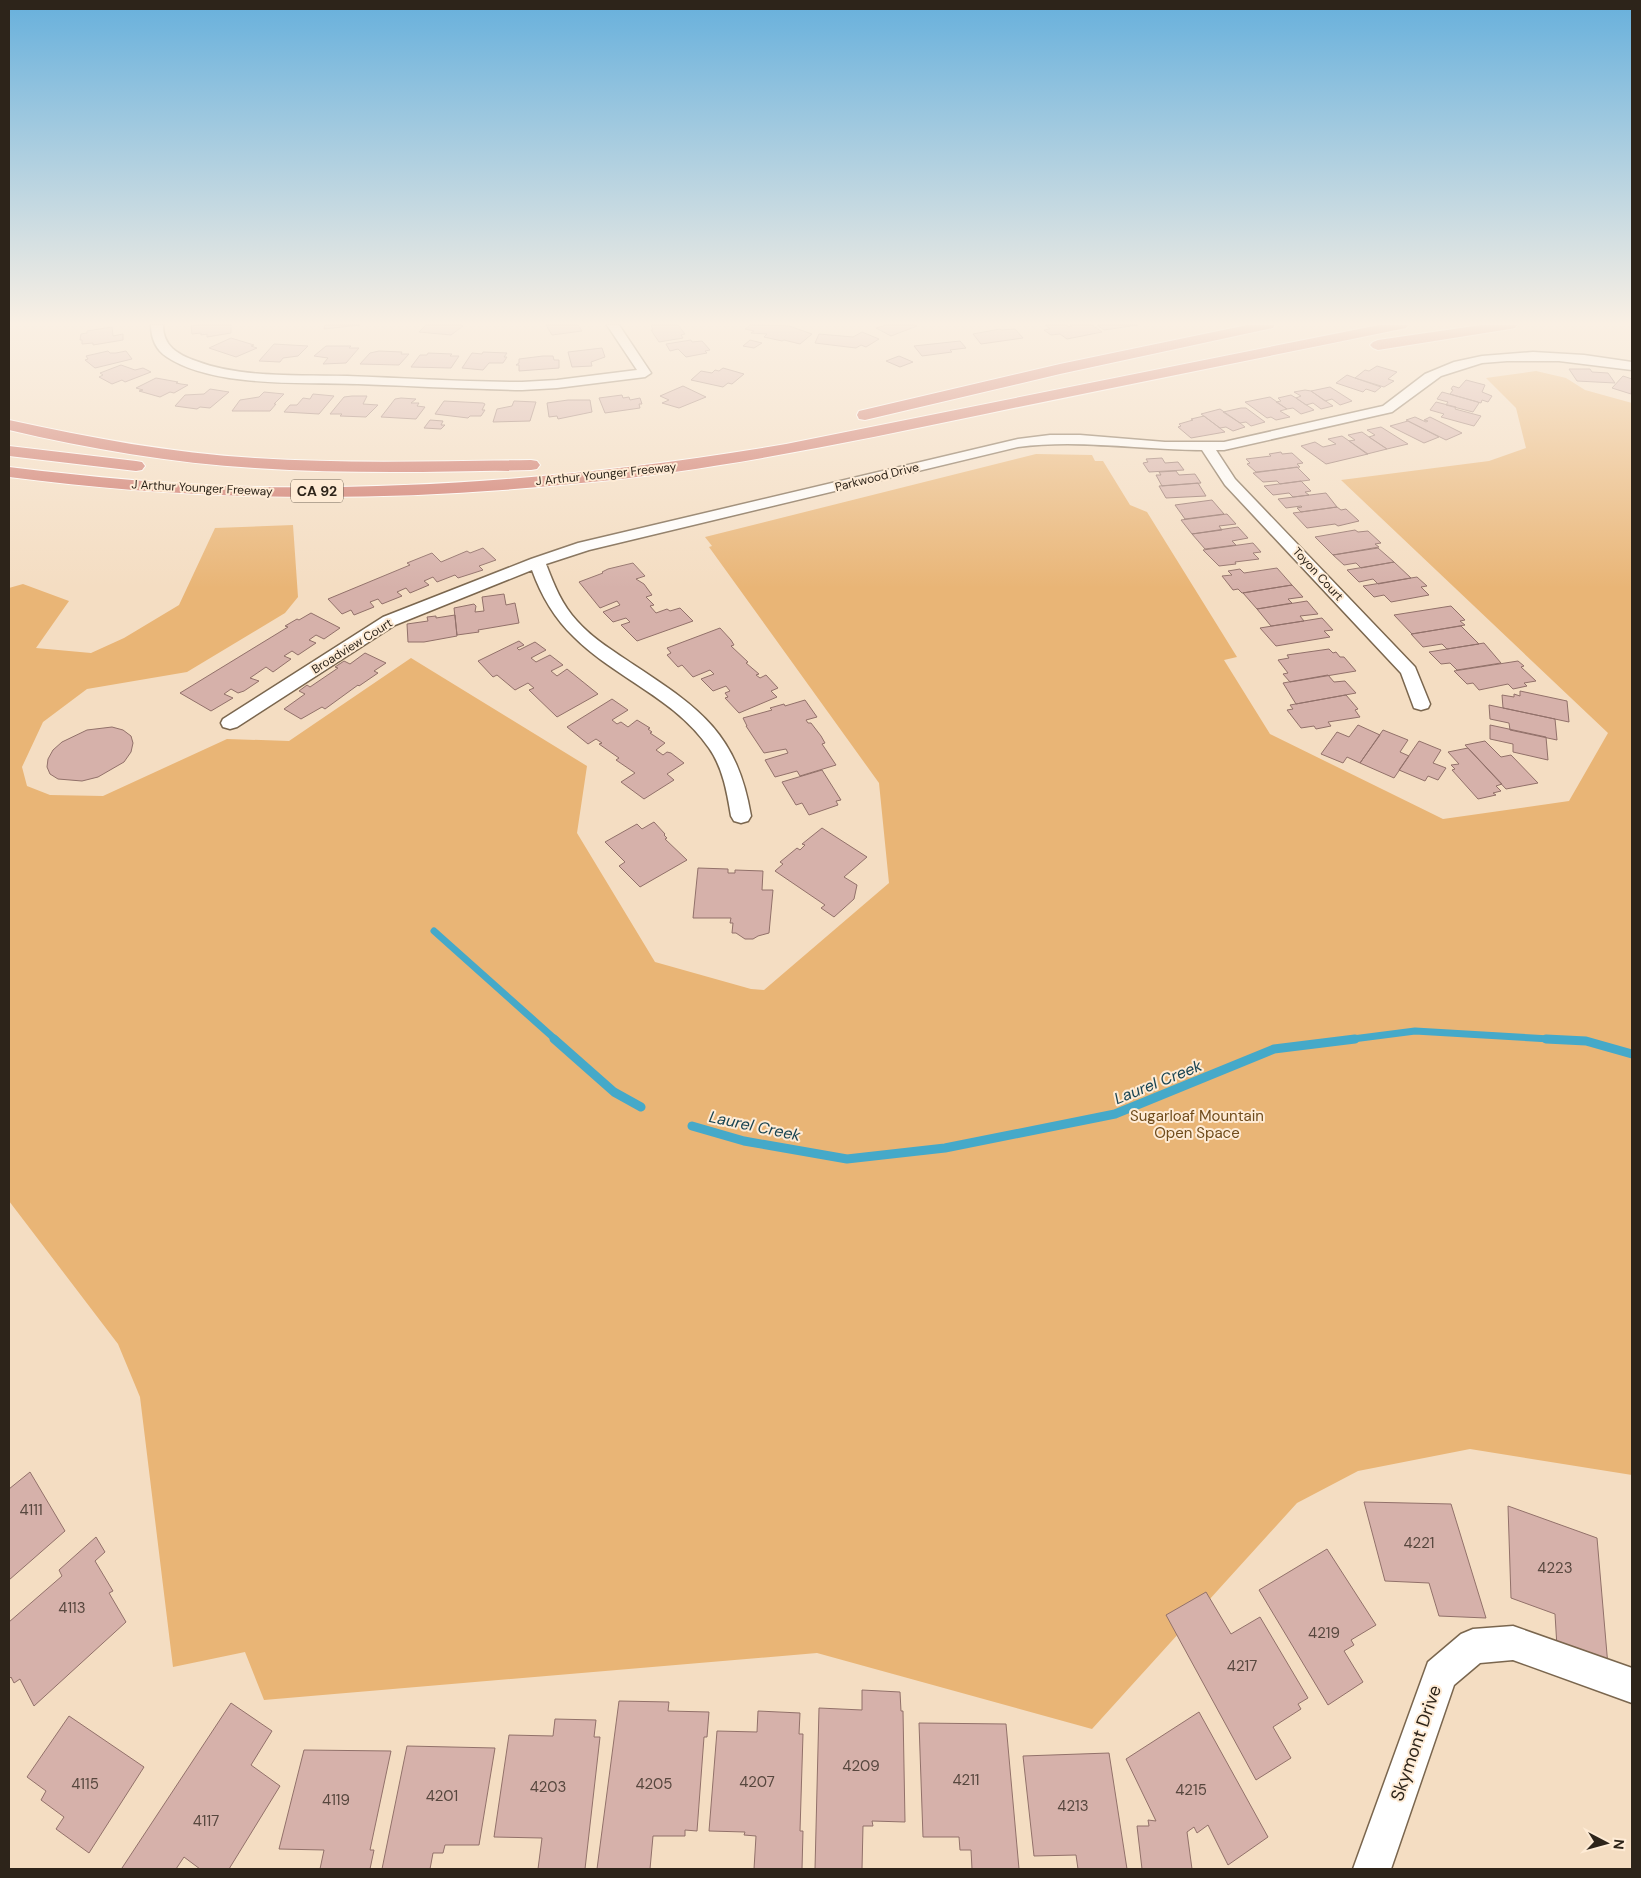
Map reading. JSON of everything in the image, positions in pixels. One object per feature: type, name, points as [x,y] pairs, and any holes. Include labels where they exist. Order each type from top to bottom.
[{"type":"highway","points":[[878,413],[855,418],[882,413]]},
{"type":"highway","name":"J Arthur Younger Freeway","points":[[9,472],[149,486],[291,491],[477,486],[625,473],[782,450],[968,413]]},
{"type":"highway","name":"J Arthur Younger Freeway","points":[[9,425],[68,438],[149,451],[248,462],[341,467],[540,464],[386,472],[253,472],[134,466],[9,451]]},
{"type":"highway","points":[[9,487],[82,495],[161,500],[353,501],[479,494],[625,473]]},
{"type":"street","name":"Parkwood Drive","points":[[537,562],[584,546],[1018,443],[1050,439],[1080,439],[1206,448],[1257,439],[1371,413]]},
{"type":"street","name":"Toyon Court","points":[[1206,448],[1230,482],[1409,671],[1421,704]]},
{"type":"street","name":"Broadview Court","points":[[230,724],[389,621],[537,562]]},
{"type":"street","points":[[537,562],[552,600],[579,633],[620,664],[668,696],[700,724],[728,763],[737,788],[741,816]]},
{"type":"street","name":"Skymont Drive","points":[[1372,1869],[1440,1674],[1473,1646],[1512,1642],[1632,1686]]},
{"type":"green space","name":"Sugarloaf Mountain Open Space","points":[[1517,413],[1632,413],[1632,1475],[1470,1449],[1358,1471],[1297,1503],[1092,1729],[817,1653],[264,1700],[245,1652],[173,1667],[140,1397],[118,1344],[9,1201],[9,588],[23,584],[69,601],[36,648],[91,653],[124,638],[179,605],[215,528],[293,525],[298,597],[285,613],[187,672],[87,689],[43,722],[22,767],[27,786],[50,795],[103,796],[227,739],[289,741],[411,658],[587,766],[577,833],[655,962],[751,989],[764,990],[889,883],[879,783],[709,547],[712,546],[705,537],[1036,454],[1092,455],[1095,461],[1103,461],[1130,505],[1147,512],[1237,657],[1224,660],[1270,734],[1443,819],[1569,801],[1608,733],[1341,480],[1489,461],[1526,448]]},
{"type":"building","points":[[295,413],[320,413],[319,414]]},
{"type":"building","points":[[331,413],[370,413],[366,417],[330,414]]},
{"type":"building","points":[[384,413],[421,413],[416,419],[381,417]]},
{"type":"building","points":[[483,413],[481,416],[470,416],[468,418],[435,414]]},
{"type":"building","points":[[496,413],[533,413],[530,421],[493,422]]},
{"type":"building","points":[[548,413],[589,413],[558,419],[557,416],[549,417]]},
{"type":"building","points":[[1224,413],[1252,413],[1265,422],[1251,426],[1246,422],[1240,423]]},
{"type":"building","points":[[1225,413],[1245,427],[1233,431],[1226,427],[1220,428],[1201,414]]},
{"type":"building","points":[[1260,413],[1283,413],[1290,417],[1276,420],[1271,417],[1267,418]]},
{"type":"building","points":[[1439,413],[1469,413],[1481,416],[1474,426],[1441,417],[1444,414]]},
{"type":"building","points":[[1204,416],[1225,432],[1191,438],[1178,427],[1181,426],[1179,424]]},
{"type":"building","points":[[1415,417],[1426,422],[1428,421],[1424,420],[1430,417],[1462,433],[1446,440],[1406,420]]},
{"type":"building","points":[[430,420],[443,421],[441,425],[445,425],[441,429],[424,428]]},
{"type":"building","points":[[1408,421],[1439,437],[1424,443],[1390,426]]},
{"type":"building","points":[[1381,427],[1408,444],[1387,449],[1369,437],[1375,435],[1367,430]]},
{"type":"building","points":[[1362,432],[1387,449],[1367,454],[1349,441],[1355,440],[1348,435]]},
{"type":"building","points":[[1342,436],[1368,454],[1326,464],[1301,446],[1315,442],[1323,447],[1336,444],[1328,439]]},
{"type":"building","points":[[1281,452],[1282,454],[1292,453],[1303,463],[1297,464],[1300,467],[1256,472],[1247,464],[1250,463],[1246,459],[1271,456],[1269,454]]},
{"type":"building","points":[[1162,458],[1165,463],[1178,462],[1184,470],[1149,472],[1143,463],[1148,462],[1146,459]]},
{"type":"building","points":[[1297,467],[1310,480],[1280,484],[1277,481],[1263,482],[1253,473]]},
{"type":"building","points":[[1176,471],[1179,475],[1195,474],[1201,483],[1162,486],[1156,475],[1161,475],[1159,472]]},
{"type":"building","points":[[1301,481],[1311,491],[1305,492],[1309,495],[1293,497],[1289,493],[1273,495],[1264,486]]},
{"type":"building","points":[[1198,483],[1206,496],[1166,498],[1159,486]]},
{"type":"building","points":[[1326,493],[1337,507],[1301,512],[1297,508],[1301,506],[1286,508],[1278,499]]},
{"type":"building","points":[[1212,500],[1224,514],[1185,519],[1175,505]]},
{"type":"building","points":[[1337,507],[1341,510],[1346,509],[1359,521],[1338,526],[1335,524],[1307,528],[1293,513]]},
{"type":"building","points":[[1227,514],[1236,524],[1219,526],[1222,530],[1192,534],[1181,520]]},
{"type":"building","points":[[1238,527],[1248,538],[1232,541],[1236,545],[1205,549],[1192,534]]},
{"type":"building","points":[[1355,530],[1358,532],[1368,531],[1381,543],[1375,544],[1379,547],[1333,555],[1315,537]]},
{"type":"building","points":[[1253,543],[1261,552],[1253,553],[1259,559],[1235,562],[1236,564],[1219,566],[1203,550]]},
{"type":"building","points":[[483,548],[496,560],[479,566],[483,570],[458,578],[455,575],[437,582],[433,577],[424,581],[429,585],[410,593],[406,588],[397,592],[402,596],[382,604],[378,599],[370,602],[374,607],[354,615],[351,610],[342,614],[328,599],[410,565],[407,563],[432,553],[441,562],[467,551],[470,553]]},
{"type":"building","points":[[1378,548],[1394,562],[1361,568],[1356,563],[1344,565],[1333,555]]},
{"type":"building","points":[[1394,562],[1411,578],[1378,584],[1373,579],[1359,582],[1347,570]]},
{"type":"building","points":[[633,563],[645,576],[636,579],[644,584],[652,595],[646,597],[654,605],[650,606],[656,613],[667,609],[670,611],[680,608],[693,621],[637,641],[621,625],[630,622],[626,618],[613,622],[603,612],[620,605],[617,601],[600,608],[579,582],[603,573],[608,569]]},
{"type":"building","points":[[1277,568],[1292,585],[1242,593],[1238,589],[1233,590],[1222,576],[1232,575],[1228,571],[1240,569],[1244,573]]},
{"type":"building","points":[[1417,577],[1427,586],[1421,587],[1429,595],[1391,602],[1384,595],[1374,597],[1363,586]]},
{"type":"building","points":[[1292,585],[1303,597],[1288,599],[1292,603],[1257,609],[1243,593]]},
{"type":"building","points":[[504,594],[506,605],[515,603],[519,623],[457,635],[454,608],[474,604],[476,606],[475,612],[484,611],[482,597]]},
{"type":"building","points":[[1307,601],[1318,614],[1300,616],[1304,621],[1271,626],[1257,609]]},
{"type":"building","points":[[1451,606],[1465,620],[1460,621],[1465,625],[1412,634],[1394,615]]},
{"type":"building","points":[[311,613],[340,628],[324,639],[316,635],[309,640],[316,643],[298,655],[292,651],[284,656],[291,659],[273,672],[266,667],[250,678],[259,681],[244,691],[238,693],[231,689],[224,694],[233,698],[211,711],[180,693],[288,627],[285,626]]},
{"type":"building","points":[[455,615],[457,636],[424,642],[408,642],[407,624],[428,621],[427,617],[436,616],[436,618]]},
{"type":"building","points":[[1322,618],[1333,630],[1324,631],[1330,637],[1276,646],[1260,628]]},
{"type":"building","points":[[1461,626],[1479,644],[1447,649],[1442,644],[1423,647],[1411,634]]},
{"type":"building","points":[[720,628],[734,645],[731,646],[759,674],[756,675],[760,678],[766,675],[778,688],[771,691],[777,697],[739,713],[725,698],[728,697],[725,693],[730,691],[726,686],[713,691],[701,679],[714,674],[710,670],[693,677],[682,665],[678,667],[667,655],[671,653],[667,648]]},
{"type":"building","points":[[519,641],[524,645],[517,648],[519,650],[535,642],[546,650],[531,658],[536,662],[550,655],[563,665],[551,671],[557,676],[567,669],[598,694],[557,717],[529,690],[534,688],[528,683],[515,690],[497,675],[493,677],[478,661]]},
{"type":"building","points":[[1484,643],[1501,663],[1457,670],[1450,663],[1441,664],[1429,652]]},
{"type":"building","points":[[1329,649],[1333,653],[1336,652],[1340,657],[1344,657],[1356,671],[1290,682],[1283,674],[1288,673],[1278,660],[1289,658],[1287,655]]},
{"type":"building","points":[[365,653],[386,663],[374,671],[378,673],[325,709],[322,707],[301,719],[284,709],[305,694],[299,691],[307,685],[310,687],[338,668],[335,667],[344,661],[350,664]]},
{"type":"building","points":[[1518,661],[1524,666],[1521,667],[1536,681],[1524,683],[1527,686],[1513,689],[1508,684],[1479,690],[1473,683],[1467,684],[1454,671]]},
{"type":"building","points":[[1328,675],[1334,682],[1345,681],[1356,693],[1296,704],[1283,683]]},
{"type":"building","points":[[1520,691],[1567,701],[1569,722],[1503,708],[1502,695],[1514,697],[1514,694],[1520,696]]},
{"type":"building","points":[[1346,695],[1358,709],[1355,710],[1360,717],[1328,722],[1331,726],[1316,729],[1314,726],[1301,728],[1287,710],[1293,709],[1290,705]]},
{"type":"building","points":[[612,699],[628,710],[612,720],[617,724],[621,722],[628,727],[637,720],[650,728],[648,729],[652,732],[650,733],[665,743],[656,750],[663,755],[667,752],[671,753],[684,763],[667,774],[674,780],[644,799],[621,782],[635,773],[616,760],[619,758],[599,744],[602,743],[596,739],[588,744],[567,727]]},
{"type":"building","points":[[805,700],[817,717],[806,720],[808,723],[811,723],[821,736],[825,743],[822,744],[836,765],[800,776],[797,771],[775,777],[765,760],[788,753],[786,749],[764,753],[746,726],[743,718],[772,710],[770,708]]},
{"type":"building","points":[[1489,705],[1555,719],[1557,740],[1510,730],[1509,723],[1490,719]]},
{"type":"building","points":[[1358,725],[1380,735],[1360,763],[1347,757],[1343,763],[1321,754],[1337,732],[1349,737]]},
{"type":"building","points":[[1490,725],[1546,737],[1548,760],[1513,752],[1513,744],[1490,739]]},
{"type":"building","points":[[112,727],[123,730],[131,736],[133,743],[131,752],[124,762],[98,777],[82,781],[58,779],[50,774],[47,767],[48,759],[53,750],[62,742],[87,730]]},
{"type":"building","points":[[1383,730],[1408,740],[1400,752],[1409,756],[1394,778],[1360,763]]},
{"type":"building","points":[[1419,741],[1441,750],[1433,763],[1446,768],[1438,780],[1428,776],[1425,781],[1399,770]]},
{"type":"building","points":[[1485,741],[1501,757],[1511,755],[1538,783],[1506,789],[1465,745]]},
{"type":"building","points":[[1468,748],[1502,784],[1496,786],[1501,791],[1493,793],[1496,795],[1478,799],[1452,770],[1455,769],[1451,765],[1459,764],[1448,752]]},
{"type":"building","points":[[822,770],[841,800],[836,801],[838,805],[809,815],[802,803],[796,805],[782,782]]},
{"type":"building","points":[[654,822],[665,834],[667,838],[665,839],[687,860],[640,887],[619,866],[625,862],[605,842],[637,824],[642,829]]},
{"type":"building","points":[[822,828],[867,857],[844,877],[857,885],[854,899],[834,917],[821,908],[825,905],[775,871],[783,864],[780,862],[797,848],[800,850],[805,845],[802,844]]},
{"type":"building","points":[[698,868],[728,869],[728,873],[735,873],[735,870],[763,871],[762,890],[773,890],[769,933],[753,939],[745,939],[736,933],[732,933],[733,923],[730,923],[731,918],[693,918]]},
{"type":"building","points":[[30,1472],[65,1531],[9,1580],[9,1489]]},
{"type":"building","points":[[1364,1502],[1451,1504],[1486,1618],[1439,1616],[1429,1583],[1385,1581]]},
{"type":"building","points":[[1508,1506],[1597,1538],[1608,1666],[1557,1647],[1555,1614],[1511,1598]]},
{"type":"building","points":[[96,1537],[105,1552],[95,1561],[113,1591],[109,1593],[126,1622],[34,1706],[20,1679],[14,1683],[11,1677],[9,1679],[9,1622],[62,1576],[59,1570]]},
{"type":"building","points":[[1327,1549],[1376,1625],[1351,1640],[1354,1645],[1344,1651],[1363,1682],[1328,1705],[1259,1590]]},
{"type":"building","points":[[1206,1592],[1231,1634],[1260,1617],[1308,1698],[1298,1704],[1301,1709],[1273,1727],[1291,1758],[1256,1780],[1166,1615]]},
{"type":"building","points":[[862,1690],[900,1692],[901,1711],[903,1711],[905,1822],[872,1821],[873,1826],[863,1826],[862,1869],[815,1869],[819,1708],[862,1710]]},
{"type":"building","points":[[619,1701],[669,1702],[668,1711],[709,1712],[707,1737],[704,1737],[697,1831],[685,1830],[685,1836],[653,1836],[650,1869],[597,1869]]},
{"type":"building","points":[[231,1703],[272,1731],[251,1765],[280,1786],[229,1869],[200,1869],[184,1857],[176,1869],[122,1868]]},
{"type":"building","points":[[758,1711],[800,1713],[799,1734],[803,1734],[800,1831],[803,1831],[802,1869],[754,1869],[756,1836],[744,1835],[745,1832],[709,1831],[717,1731],[757,1732]]},
{"type":"building","points":[[1199,1712],[1268,1837],[1228,1865],[1208,1825],[1197,1833],[1194,1827],[1187,1832],[1192,1869],[1142,1869],[1137,1826],[1149,1826],[1148,1820],[1156,1821],[1126,1759]]},
{"type":"building","points":[[69,1716],[144,1767],[89,1853],[56,1829],[64,1817],[41,1800],[46,1791],[27,1777]]},
{"type":"building","points":[[555,1719],[596,1720],[594,1737],[600,1737],[585,1869],[538,1869],[542,1838],[494,1837],[509,1735],[553,1736]]},
{"type":"building","points":[[919,1723],[1006,1724],[1019,1869],[972,1869],[971,1850],[960,1850],[959,1837],[923,1837]]},
{"type":"building","points":[[407,1746],[495,1748],[479,1845],[445,1845],[443,1853],[433,1853],[430,1869],[382,1869]]},
{"type":"building","points":[[304,1750],[391,1751],[370,1850],[374,1850],[370,1869],[320,1869],[324,1850],[279,1849]]},
{"type":"building","points":[[1109,1753],[1127,1869],[1078,1869],[1076,1855],[1034,1856],[1023,1756]]},
{"type":"waterway","name":"Laurel Creek","points":[[434,931],[556,1040]]},
{"type":"waterway","name":"Laurel Creek","points":[[1345,1040],[1415,1031],[1567,1040]]},
{"type":"waterway","name":"Laurel Creek","points":[[554,1039],[614,1092],[641,1107]]},
{"type":"waterway","name":"Laurel Creek","points":[[692,1126],[744,1141],[847,1159],[945,1148],[1115,1114],[1274,1049],[1355,1039]]},
{"type":"waterway","name":"Laurel Creek","points":[[1546,1039],[1586,1041],[1632,1054]]}]
